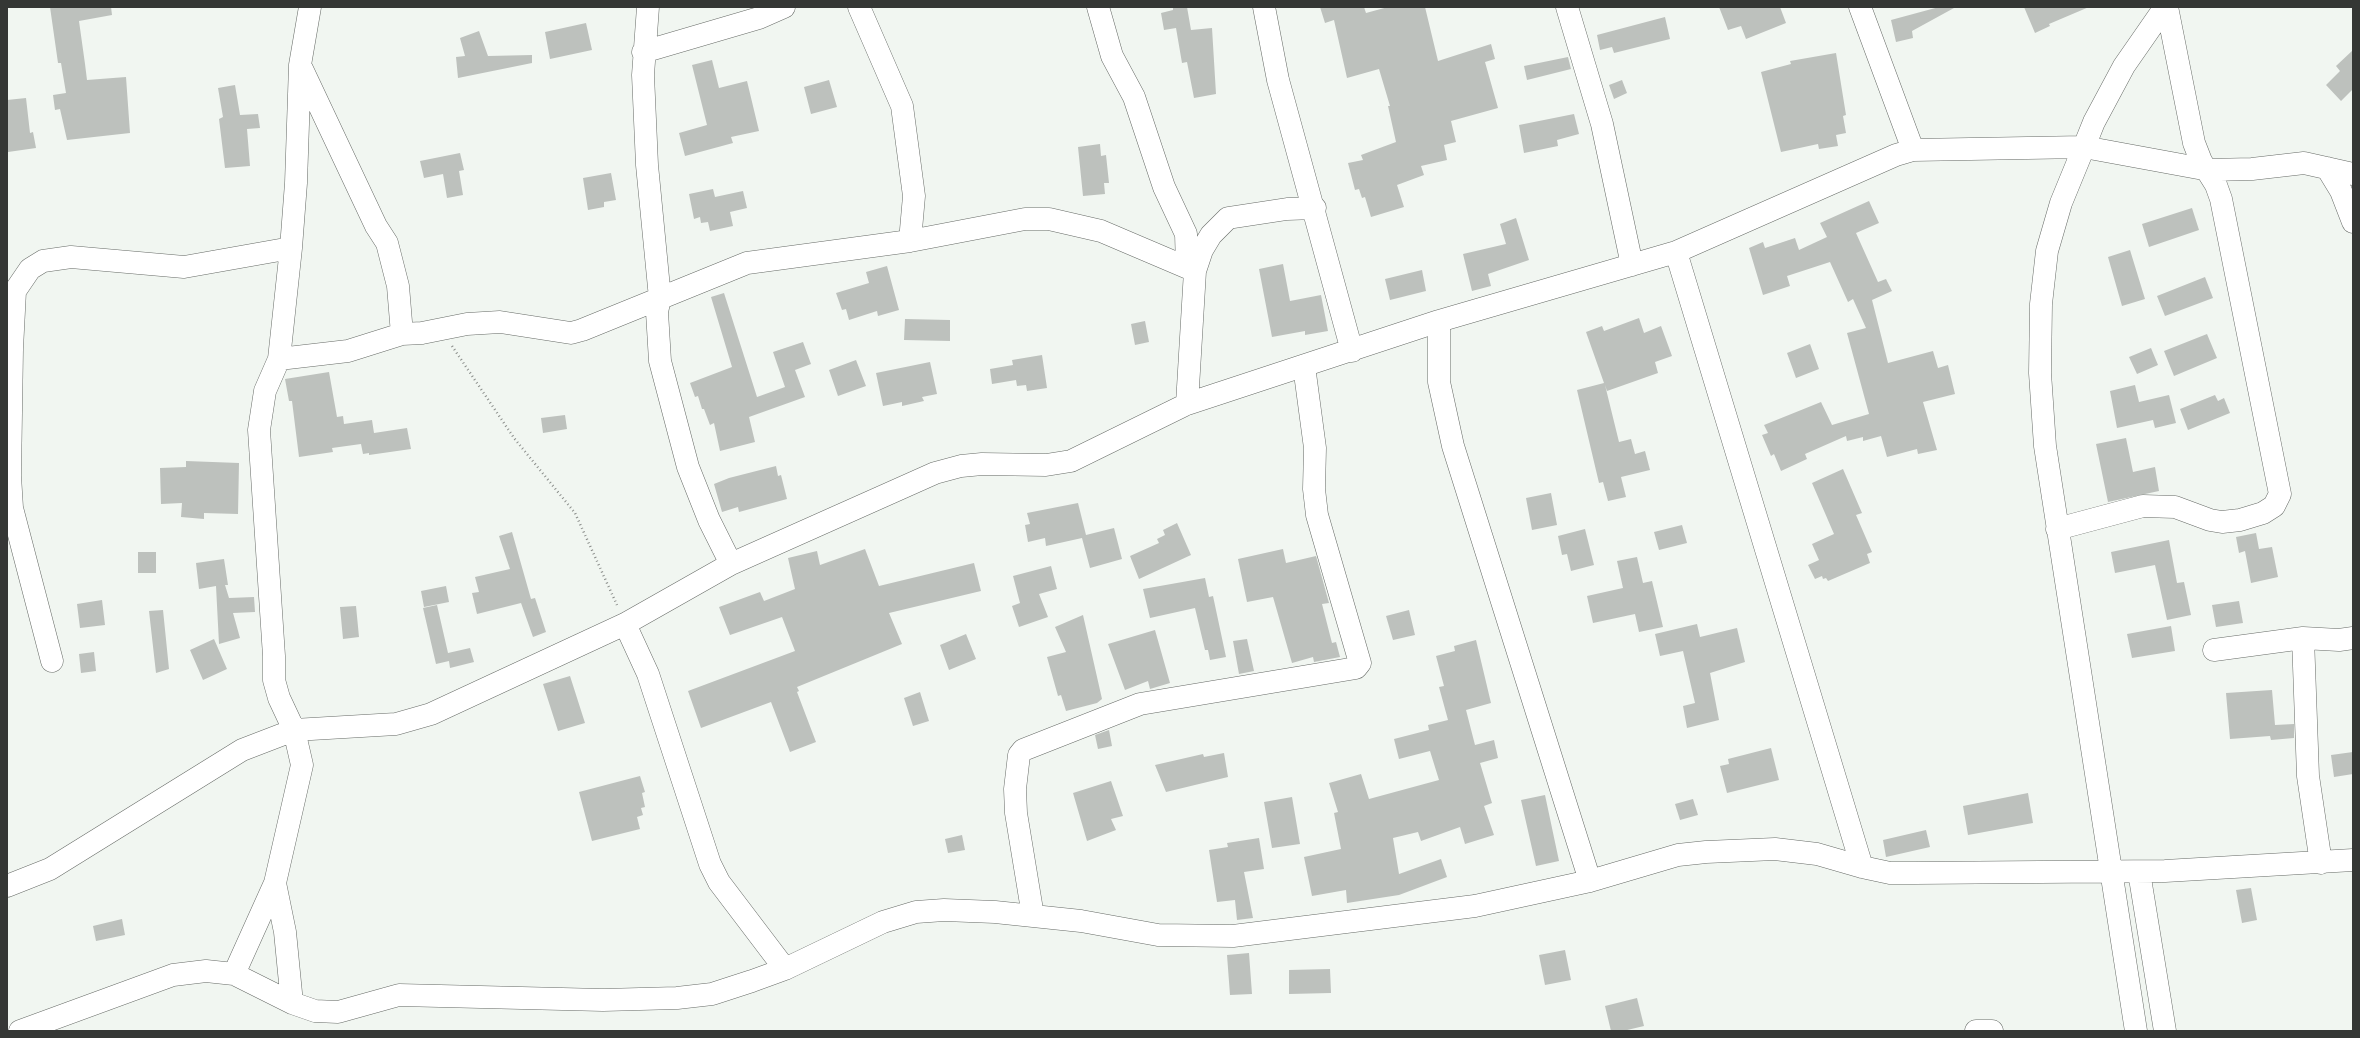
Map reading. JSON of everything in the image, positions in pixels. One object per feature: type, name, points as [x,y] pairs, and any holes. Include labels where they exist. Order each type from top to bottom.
[{"type":"street","points":[[234,974],[275,883],[302,765],[294,730],[279,698],[274,680],[274,656],[259,430],[265,391],[279,359],[292,248],[300,66],[310,7]]},
{"type":"street","points":[[648,7],[643,52],[647,165],[660,298],[657,312],[662,368],[688,467],[709,520],[731,564]]},
{"type":"street","points":[[643,52],[759,18],[784,7]]},
{"type":"street","points":[[859,7],[902,106],[914,196],[910,241]]},
{"type":"street","points":[[1098,7],[1112,56],[1134,97],[1164,187],[1186,234],[1191,269],[1187,404]]},
{"type":"street","points":[[1264,7],[1278,80],[1298,157],[1315,208],[1352,351]]},
{"type":"street","points":[[1567,7],[1602,124],[1632,265]]},
{"type":"street","points":[[1860,7],[1913,150]]},
{"type":"street","points":[[2136,1031],[2045,446],[2040,373],[2041,304],[2047,251],[2061,203],[2084,147],[2124,66],[2166,7]]},
{"type":"street","points":[[2057,529],[2143,506],[2175,507],[2216,521],[2240,520],[2263,513],[2274,506],[2280,494],[2222,199],[2209,170],[2201,161],[2194,143],[2166,7]]},
{"type":"street","points":[[300,66],[376,226],[387,243],[398,286],[402,334]]},
{"type":"street","points":[[7,886],[50,869],[228,758],[294,730],[396,724],[414,721],[625,624],[731,564],[935,473],[961,466],[982,464],[1046,465],[1072,461],[1187,404],[1352,351],[1439,321],[1676,252],[1896,155],[1913,150],[2084,147],[2209,170],[2252,169],[2304,163],[2353,174]]},
{"type":"street","points":[[2327,168],[2342,191],[2353,222]]},
{"type":"street","points":[[1191,269],[1211,235],[1228,218],[1315,208]]},
{"type":"street","points":[[279,359],[348,351],[402,334],[467,324],[500,322],[572,333],[747,262],[910,241],[1025,219],[1049,219],[1102,231],[1191,269]]},
{"type":"street","points":[[52,661],[10,508],[12,349],[15,291],[30,269],[43,261],[71,258],[184,267],[292,248]]},
{"type":"street","points":[[1676,252],[1862,867]]},
{"type":"street","points":[[1439,321],[1438,382],[1453,446],[1590,881]]},
{"type":"street","points":[[1033,916],[1016,813],[1015,789],[1019,755],[1023,750],[1140,704],[1356,668],[1360,663],[1317,515],[1314,489],[1315,448],[1304,366]]},
{"type":"street","points":[[625,624],[648,674],[710,864],[719,882],[785,969]]},
{"type":"street","points":[[2303,638],[2308,776],[2321,863]]},
{"type":"street","points":[[2214,650],[2303,638],[2339,640],[2353,638]]},
{"type":"street","points":[[20,1031],[173,975],[206,971],[234,974],[292,1003],[315,1011],[338,1012],[399,995],[603,1000],[677,998],[712,994],[785,969],[883,922],[916,912],[969,910],[1081,921],[1158,935],[1233,936],[1474,906],[1590,881],[1678,855],[1706,852],[1775,849],[1817,854],[1862,867],[1890,872],[1915,873],[2139,872],[2321,863],[2353,860]]},
{"type":"street","points":[[2139,872],[2165,1031]]},
{"type":"street","points":[[275,883],[285,932],[292,1003]]},
{"type":"street","points":[[1976,1031],[1992,1031]]},
{"type":"path","points":[[439,329],[514,438],[575,513],[597,558],[625,624]]},
{"type":"building","points":[[50,7],[111,7],[112,15],[79,21],[87,80],[126,77],[130,133],[67,140],[60,109],[55,110],[53,95],[66,93],[61,63],[58,63]]},
{"type":"building","points":[[1173,7],[1187,7],[1191,30],[1212,28],[1216,94],[1194,98],[1187,62],[1182,63],[1176,28],[1164,30],[1161,13],[1173,10]]},
{"type":"building","points":[[1320,7],[1364,7],[1366,13],[1388,7],[1425,7],[1438,61],[1491,44],[1495,59],[1485,62],[1498,108],[1451,121],[1456,142],[1444,145],[1447,160],[1421,166],[1424,175],[1397,185],[1404,207],[1371,217],[1365,197],[1362,198],[1359,189],[1355,190],[1348,163],[1363,160],[1361,155],[1396,142],[1388,106],[1390,106],[1379,69],[1347,78],[1334,20],[1325,23]]},
{"type":"building","points":[[1719,7],[1780,7],[1786,23],[1746,39],[1741,26],[1728,30]]},
{"type":"building","points":[[1939,7],[1954,8],[1912,31],[1913,38],[1896,42],[1891,20]]},
{"type":"building","points":[[2024,7],[2089,7],[2049,24],[2050,26],[2035,33]]},
{"type":"building","points":[[1665,17],[1670,39],[1614,53],[1612,47],[1600,50],[1597,35]]},
{"type":"building","points":[[586,23],[592,50],[550,59],[545,32]]},
{"type":"building","points":[[479,31],[488,56],[532,55],[532,63],[458,78],[456,57],[465,56],[460,38]]},
{"type":"building","points":[[2353,50],[2353,89],[2341,101],[2326,85],[2340,71],[2336,66]]},
{"type":"building","points":[[1836,53],[1846,115],[1843,116],[1846,133],[1836,135],[1838,146],[1819,149],[1818,144],[1781,152],[1761,72],[1791,64],[1790,61]]},
{"type":"building","points":[[1568,57],[1571,69],[1527,80],[1524,66]]},
{"type":"building","points":[[712,60],[719,88],[747,81],[759,131],[731,137],[733,143],[685,156],[679,133],[707,125],[692,65]]},
{"type":"building","points":[[829,80],[837,107],[811,114],[804,87]]},
{"type":"building","points":[[1622,80],[1627,93],[1614,99],[1609,85]]},
{"type":"building","points":[[235,85],[240,115],[258,114],[260,128],[247,129],[250,166],[225,168],[219,119],[223,117],[218,88]]},
{"type":"building","points":[[26,98],[30,133],[33,132],[36,148],[8,152],[7,100]]},
{"type":"building","points":[[1574,114],[1579,134],[1557,140],[1558,146],[1524,153],[1519,125]]},
{"type":"building","points":[[1100,144],[1101,156],[1106,155],[1109,183],[1104,183],[1105,194],[1083,196],[1078,147]]},
{"type":"building","points":[[460,153],[464,170],[459,171],[463,195],[447,198],[443,174],[424,178],[420,161]]},
{"type":"building","points":[[611,173],[616,200],[604,202],[604,207],[588,210],[583,178]]},
{"type":"building","points":[[713,189],[715,197],[743,191],[747,208],[730,212],[733,226],[710,231],[708,222],[701,223],[700,217],[694,219],[689,194]]},
{"type":"building","points":[[1869,201],[1879,223],[1856,233],[1878,282],[1886,279],[1892,291],[1872,300],[1888,363],[1933,351],[1938,368],[1948,365],[1955,394],[1923,402],[1937,450],[1918,454],[1917,449],[1887,457],[1881,436],[1863,441],[1863,437],[1847,441],[1846,436],[1805,454],[1807,459],[1781,471],[1774,454],[1771,456],[1762,435],[1768,433],[1764,425],[1821,402],[1832,425],[1869,414],[1847,333],[1866,328],[1853,299],[1848,302],[1830,262],[1787,276],[1790,286],[1763,295],[1749,248],[1763,242],[1765,248],[1795,238],[1799,250],[1827,237],[1820,223]]},
{"type":"building","points":[[2192,208],[2199,230],[2149,247],[2142,224]]},
{"type":"building","points":[[1516,218],[1529,260],[1488,274],[1491,286],[1472,291],[1463,254],[1506,244],[1500,224]]},
{"type":"building","points":[[2130,250],[2145,299],[2122,306],[2108,257]]},
{"type":"building","points":[[1283,264],[1290,301],[1321,295],[1328,331],[1305,335],[1305,331],[1272,337],[1259,269]]},
{"type":"building","points":[[887,266],[899,310],[878,316],[877,311],[849,320],[846,309],[842,310],[836,293],[869,283],[866,272]]},
{"type":"building","points":[[1422,270],[1426,291],[1390,300],[1385,279]]},
{"type":"building","points":[[2205,277],[2213,298],[2165,316],[2157,296]]},
{"type":"building","points":[[724,293],[757,397],[785,387],[773,352],[803,342],[811,364],[795,370],[805,397],[749,417],[755,442],[720,451],[714,423],[710,425],[704,409],[702,409],[698,396],[695,397],[690,383],[732,367],[711,297]]},
{"type":"building","points":[[1639,318],[1644,333],[1661,326],[1672,356],[1655,362],[1658,373],[1607,391],[1605,385],[1619,442],[1631,439],[1635,454],[1645,451],[1650,470],[1621,477],[1626,497],[1608,501],[1603,482],[1599,483],[1577,390],[1604,383],[1586,332],[1602,326],[1604,331]]},
{"type":"building","points":[[905,319],[950,320],[950,341],[904,340]]},
{"type":"building","points":[[1145,321],[1149,342],[1135,345],[1131,324]]},
{"type":"building","points":[[2207,334],[2217,358],[2174,376],[2164,351]]},
{"type":"building","points":[[1810,344],[1819,369],[1796,378],[1787,353]]},
{"type":"building","points":[[2151,348],[2158,365],[2137,374],[2129,357]]},
{"type":"building","points":[[1042,355],[1047,388],[1027,391],[1026,385],[1017,386],[1016,380],[992,384],[990,369],[1013,365],[1012,360]]},
{"type":"building","points":[[856,360],[866,386],[838,396],[829,370]]},
{"type":"building","points":[[930,362],[937,394],[922,397],[924,401],[902,406],[902,402],[883,406],[876,373]]},
{"type":"building","points":[[329,372],[337,417],[343,416],[344,424],[372,420],[374,433],[407,428],[411,449],[369,455],[369,453],[363,454],[361,444],[332,448],[333,452],[299,457],[292,401],[289,401],[285,379]]},
{"type":"building","points":[[2135,385],[2139,402],[2169,395],[2176,423],[2155,428],[2153,420],[2117,428],[2110,391]]},
{"type":"building","points":[[2215,395],[2218,401],[2224,398],[2230,413],[2188,430],[2180,409]]},
{"type":"building","points":[[565,415],[567,429],[543,433],[541,418]]},
{"type":"building","points":[[2126,438],[2133,472],[2155,467],[2159,491],[2108,502],[2096,444]]},
{"type":"building","points":[[186,461],[239,463],[238,514],[204,513],[204,519],[181,517],[182,503],[161,504],[160,468],[186,467]]},
{"type":"building","points":[[776,466],[778,476],[781,475],[787,499],[739,512],[738,507],[722,512],[714,484],[729,478]]},
{"type":"building","points":[[1843,469],[1862,513],[1856,515],[1872,552],[1867,554],[1870,563],[1828,581],[1826,578],[1823,579],[1822,576],[1815,579],[1808,565],[1819,560],[1812,544],[1834,534],[1812,483]]},
{"type":"building","points":[[1551,493],[1557,525],[1532,530],[1526,498]]},
{"type":"building","points":[[1078,503],[1086,535],[1114,528],[1122,559],[1090,568],[1082,538],[1046,546],[1045,538],[1028,542],[1025,525],[1030,524],[1027,513]]},
{"type":"building","points":[[1177,523],[1191,555],[1139,579],[1130,556],[1159,543],[1157,539],[1165,535],[1163,530]]},
{"type":"building","points":[[1682,525],[1687,543],[1659,550],[1654,532]]},
{"type":"building","points":[[1585,529],[1594,565],[1571,571],[1567,554],[1562,555],[1558,536]]},
{"type":"building","points":[[512,532],[531,599],[535,598],[546,632],[533,637],[521,603],[477,614],[472,593],[479,592],[475,577],[510,569],[499,536]]},
{"type":"building","points":[[2256,533],[2259,549],[2272,547],[2278,577],[2251,583],[2245,551],[2239,553],[2236,537]]},
{"type":"building","points":[[2169,540],[2177,583],[2184,582],[2191,615],[2167,620],[2155,565],[2115,573],[2111,552]]},
{"type":"building","points":[[865,549],[879,586],[974,563],[981,591],[889,613],[902,644],[797,687],[799,691],[797,692],[816,742],[790,752],[771,702],[701,728],[688,691],[795,651],[782,617],[730,635],[719,607],[760,592],[764,601],[795,589],[788,558],[817,551],[820,565]]},
{"type":"building","points":[[1283,549],[1286,563],[1316,556],[1329,603],[1322,604],[1332,643],[1336,642],[1340,657],[1314,662],[1313,657],[1292,663],[1273,597],[1247,602],[1238,559]]},
{"type":"building","points":[[138,552],[156,552],[156,573],[138,573]]},
{"type":"building","points":[[1637,557],[1643,583],[1652,581],[1663,627],[1639,632],[1635,614],[1593,623],[1587,596],[1623,588],[1617,561]]},
{"type":"building","points":[[224,559],[228,585],[225,585],[229,598],[254,597],[255,612],[233,613],[240,638],[219,644],[216,586],[199,589],[196,563]]},
{"type":"building","points":[[1051,566],[1057,589],[1039,594],[1048,617],[1019,627],[1012,606],[1020,603],[1013,576]]},
{"type":"building","points":[[1205,578],[1209,597],[1213,596],[1226,657],[1210,660],[1208,650],[1205,650],[1195,608],[1150,618],[1143,589]]},
{"type":"building","points":[[446,586],[449,602],[424,607],[421,591]]},
{"type":"building","points":[[102,600],[105,625],[80,628],[77,604]]},
{"type":"building","points":[[2239,601],[2243,623],[2216,627],[2212,605]]},
{"type":"building","points":[[437,605],[448,653],[470,648],[474,662],[450,668],[449,661],[436,664],[423,608]]},
{"type":"building","points":[[356,606],[359,637],[343,639],[340,607]]},
{"type":"building","points":[[163,610],[169,669],[156,673],[149,611]]},
{"type":"building","points":[[1409,610],[1415,635],[1393,640],[1386,616]]},
{"type":"building","points":[[1083,615],[1102,699],[1097,703],[1066,711],[1061,695],[1058,696],[1047,657],[1066,652],[1055,627]]},
{"type":"building","points":[[1697,624],[1700,637],[1737,628],[1745,662],[1710,673],[1719,720],[1687,728],[1683,706],[1695,703],[1683,651],[1660,656],[1655,634]]},
{"type":"building","points":[[2171,626],[2175,651],[2132,658],[2127,634]]},
{"type":"building","points":[[1155,630],[1170,683],[1150,689],[1148,681],[1125,690],[1108,644]]},
{"type":"building","points":[[966,634],[976,659],[949,670],[940,645]]},
{"type":"building","points":[[214,639],[227,669],[203,680],[190,650]]},
{"type":"building","points":[[1247,639],[1254,671],[1239,674],[1233,641]]},
{"type":"building","points":[[1476,640],[1491,703],[1466,710],[1475,745],[1494,740],[1498,758],[1480,763],[1492,803],[1484,806],[1494,835],[1465,844],[1460,827],[1421,841],[1418,832],[1393,838],[1399,874],[1441,859],[1447,877],[1399,895],[1347,903],[1346,890],[1312,896],[1304,857],[1341,849],[1334,813],[1338,812],[1329,783],[1361,774],[1369,799],[1439,780],[1430,751],[1399,759],[1394,739],[1429,730],[1428,725],[1448,720],[1439,687],[1444,686],[1436,656],[1455,651],[1454,646]]},
{"type":"building","points":[[94,652],[96,671],[81,673],[79,654]]},
{"type":"building","points":[[570,676],[585,723],[558,731],[543,684]]},
{"type":"building","points":[[2272,690],[2275,725],[2294,724],[2294,738],[2271,740],[2270,736],[2230,739],[2226,693]]},
{"type":"building","points":[[920,692],[929,721],[913,726],[904,698]]},
{"type":"building","points":[[1109,730],[1112,746],[1098,749],[1095,735]]},
{"type":"building","points":[[1771,748],[1779,780],[1727,793],[1720,766],[1729,764],[1728,759]]},
{"type":"building","points":[[2353,752],[2353,774],[2334,777],[2331,755]]},
{"type":"building","points":[[1224,753],[1228,777],[1166,792],[1155,765],[1203,754],[1204,757]]},
{"type":"building","points":[[640,776],[645,792],[642,793],[645,807],[641,808],[643,815],[637,817],[640,829],[592,841],[579,792]]},
{"type":"building","points":[[1111,781],[1123,816],[1111,819],[1116,830],[1087,841],[1073,793]]},
{"type":"building","points":[[2028,793],[2033,823],[1968,835],[1963,806]]},
{"type":"building","points":[[1545,795],[1559,861],[1536,866],[1521,800]]},
{"type":"building","points":[[1292,797],[1300,844],[1272,848],[1264,802]]},
{"type":"building","points":[[1693,799],[1698,815],[1680,820],[1675,804]]},
{"type":"building","points":[[1926,830],[1930,847],[1886,857],[1883,840]]},
{"type":"building","points":[[962,835],[965,850],[948,853],[945,839]]},
{"type":"building","points":[[1259,838],[1264,869],[1244,872],[1253,918],[1237,920],[1235,900],[1217,902],[1209,850],[1228,847],[1227,843]]},
{"type":"building","points":[[2251,888],[2257,920],[2242,923],[2236,890]]},
{"type":"building","points":[[122,919],[125,935],[96,941],[93,926]]},
{"type":"building","points":[[1565,950],[1571,980],[1545,985],[1539,955]]},
{"type":"building","points":[[1249,953],[1252,994],[1230,995],[1227,955]]},
{"type":"building","points":[[1330,969],[1331,993],[1289,994],[1289,970]]},
{"type":"building","points":[[1637,998],[1644,1026],[1623,1031],[1611,1031],[1605,1006]]}]
